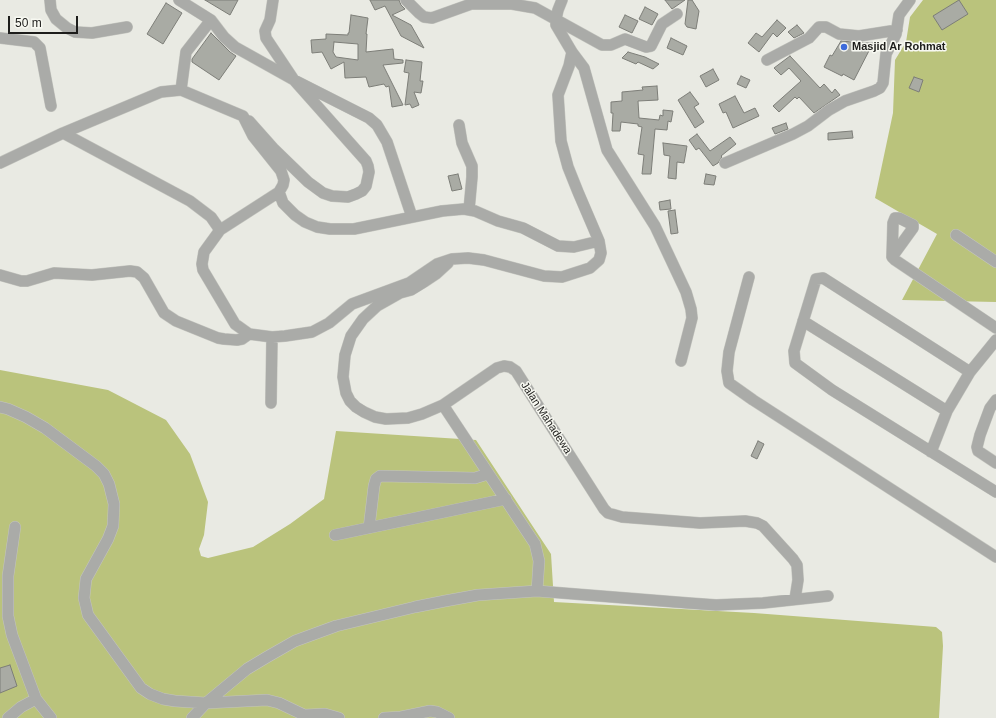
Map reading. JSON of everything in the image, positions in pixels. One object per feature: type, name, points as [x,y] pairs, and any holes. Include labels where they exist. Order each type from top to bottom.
[{"type":"street","points":[[50,0],[51,10],[56,19],[67,28],[75,32],[92,33],[127,27]]},
{"type":"street","points":[[179,0],[211,20],[234,47],[294,80],[369,118],[377,125],[387,142],[412,217]]},
{"type":"street","points":[[406,0],[424,17],[435,17],[471,4],[512,4],[535,8],[556,18],[602,45],[611,45],[625,39],[648,47],[653,45],[658,30],[662,24],[677,14]]},
{"type":"street","points":[[562,0],[556,18],[556,25],[572,52],[584,68],[607,150],[655,226],[686,292],[692,318],[681,361]]},
{"type":"street","points":[[725,163],[802,130],[844,101],[878,90],[884,83],[886,54],[897,30],[899,15],[910,0]]},
{"type":"street","points":[[0,162],[151,95],[171,90],[181,90],[243,116],[274,148],[323,193],[340,197],[356,194],[362,191],[366,186],[369,172],[366,161],[294,80],[266,38],[265,31],[270,20],[272,4]]},
{"type":"street","points":[[181,90],[186,52],[211,20]]},
{"type":"street","points":[[767,60],[809,38],[822,26],[839,34],[859,36],[897,30]]},
{"type":"street","points":[[0,38],[34,42],[40,48],[51,106]]},
{"type":"street","points":[[243,116],[253,136],[283,175],[283,185],[279,192],[220,230],[204,252],[202,264],[203,270],[235,324],[249,334],[272,337],[300,335],[321,328],[352,304],[409,282],[437,264],[452,259],[468,258],[484,260],[544,276],[562,277],[590,268],[599,260],[602,253],[599,241],[578,192],[561,141],[558,95],[569,66],[572,52]]},
{"type":"street","points":[[460,125],[462,143],[472,166],[468,210]]},
{"type":"street","points":[[63,133],[190,201],[211,217],[220,230]]},
{"type":"street","points":[[279,192],[283,203],[295,215],[317,227],[330,229],[354,229],[453,209],[468,210],[523,228],[558,246],[574,247],[599,241]]},
{"type":"street","points":[[956,235],[996,262]]},
{"type":"street","points":[[892,257],[894,260],[996,328]]},
{"type":"street","points":[[452,259],[436,274],[411,290],[400,293],[377,306],[363,319],[351,336],[345,355],[343,377],[346,393],[350,401],[356,407],[375,417],[397,419],[408,418],[443,405],[535,544],[539,561],[537,591]]},
{"type":"street","points":[[0,275],[20,281],[27,281],[54,273],[92,275],[130,271],[136,272],[142,275],[164,313],[176,321],[218,338],[237,340],[249,334]]},
{"type":"street","points":[[750,277],[729,352],[727,371],[729,383],[759,404],[996,557]]},
{"type":"street","points":[[970,372],[823,278],[816,279],[794,351],[794,363],[832,390],[996,492]]},
{"type":"street","points":[[803,321],[947,411]]},
{"type":"street","points":[[271,403],[272,337]]},
{"type":"street","points":[[931,452],[947,411],[970,372],[996,340]]},
{"type":"street","name":"Jalan Mahadewa","points":[[443,405],[497,368],[504,366],[510,367],[516,371],[608,513],[622,517],[700,523],[745,521],[757,523],[768,532],[797,565],[798,580],[795,599]]},
{"type":"street","points":[[996,400],[990,408],[977,447],[978,451],[996,463]]},
{"type":"street","points":[[0,407],[26,417],[45,428],[96,466],[104,474],[109,484],[114,504],[113,526],[108,539],[86,579],[84,598],[88,614],[141,688],[150,694],[163,699],[175,701],[206,703],[267,700],[279,703],[304,715],[325,714],[339,718]]},
{"type":"street","points":[[369,528],[374,486],[376,479],[380,476],[475,478],[488,474]]},
{"type":"street","points":[[335,535],[506,499]]},
{"type":"street","points":[[16,527],[8,576],[8,616],[12,635],[36,699],[51,718]]},
{"type":"street","points":[[192,718],[206,703],[247,669],[296,641],[336,626],[445,601],[478,595],[537,591],[716,605],[763,603],[828,596]]},
{"type":"street","points":[[8,718],[21,707],[36,699]]},
{"type":"street","points":[[384,718],[425,711],[437,712],[449,718]]},
{"type":"green space","points":[[923,0],[996,0],[996,302],[902,300],[937,234],[875,198],[893,113],[895,60],[906,42],[910,17]]},
{"type":"green space","points":[[0,370],[108,390],[166,420],[190,454],[208,502],[204,535],[199,549],[201,556],[208,558],[253,547],[290,524],[324,499],[336,431],[476,440],[551,554],[554,602],[754,613],[936,627],[942,632],[943,646],[939,718],[0,718]]},
{"type":"building","points":[[205,0],[238,0],[230,15]]},
{"type":"building","points":[[370,0],[399,0],[405,9],[392,15],[411,25],[424,48],[401,36],[385,6],[375,10]]},
{"type":"building","points":[[665,0],[685,0],[672,9]]},
{"type":"building","points":[[688,0],[692,0],[699,11],[696,29],[687,27],[685,24]]},
{"type":"building","points":[[959,0],[968,14],[942,30],[933,16]]},
{"type":"building","points":[[166,3],[182,13],[163,44],[147,34]]},
{"type":"building","points":[[645,7],[658,14],[652,25],[639,19]]},
{"type":"building","points":[[351,15],[368,18],[366,52],[393,49],[394,59],[403,60],[403,63],[383,65],[403,105],[392,107],[389,86],[386,87],[384,84],[369,87],[366,77],[345,78],[344,62],[331,69],[322,52],[312,53],[311,40],[326,39],[326,34],[348,35]],"holes":[[[334,42],[358,44],[358,60],[336,57],[333,52]]]},
{"type":"building","points":[[625,15],[638,21],[632,33],[619,27]]},
{"type":"building","points":[[777,20],[786,28],[777,37],[773,33],[759,52],[748,43],[756,33],[762,37]]},
{"type":"building","points":[[797,25],[804,33],[794,38],[788,32]]},
{"type":"building","points":[[211,33],[236,56],[219,80],[192,62],[192,59]]},
{"type":"building","points":[[671,38],[687,46],[683,55],[667,48]]},
{"type":"building","points":[[841,41],[852,42],[855,44],[873,43],[854,80],[824,67],[830,55],[832,56]]},
{"type":"building","points":[[628,52],[645,57],[659,64],[653,69],[638,62],[636,64],[622,58]]},
{"type":"building","points":[[790,56],[820,88],[824,84],[832,93],[835,89],[840,95],[814,113],[799,97],[797,99],[795,97],[779,112],[773,106],[801,81],[789,68],[781,75],[774,68]]},
{"type":"building","points":[[406,60],[422,62],[420,81],[423,81],[421,93],[414,92],[419,105],[412,108],[410,104],[405,105],[409,73],[404,72]]},
{"type":"building","points":[[713,69],[719,80],[706,87],[700,76]]},
{"type":"building","points":[[741,76],[750,80],[746,88],[737,84]]},
{"type":"building","points":[[914,77],[923,80],[919,92],[909,88]]},
{"type":"building","points":[[657,86],[658,100],[638,101],[639,118],[659,120],[660,115],[663,116],[663,110],[673,111],[671,122],[668,121],[667,130],[655,129],[651,174],[642,174],[644,155],[638,154],[642,127],[638,126],[638,124],[621,122],[620,131],[612,131],[613,113],[611,113],[611,102],[622,101],[622,92],[643,90],[642,87]]},
{"type":"building","points":[[690,92],[699,104],[694,107],[704,122],[695,128],[678,100]]},
{"type":"building","points":[[735,96],[744,113],[755,108],[759,116],[733,128],[726,112],[723,113],[719,104]]},
{"type":"building","points":[[786,123],[788,129],[775,134],[772,128]]},
{"type":"building","points":[[852,131],[853,138],[828,140],[828,133]]},
{"type":"building","points":[[697,134],[710,151],[730,137],[736,144],[721,156],[722,157],[718,163],[713,166],[699,148],[696,150],[689,140]]},
{"type":"building","points":[[663,143],[687,146],[684,163],[677,162],[676,179],[668,178],[670,156],[664,155]]},
{"type":"building","points":[[458,174],[462,189],[452,191],[448,176]]},
{"type":"building","points":[[706,174],[716,176],[714,185],[704,184]]},
{"type":"building","points":[[670,200],[671,209],[660,210],[659,202]]},
{"type":"building","points":[[675,210],[678,233],[671,234],[668,211]]},
{"type":"building","points":[[758,441],[764,444],[757,459],[751,456]]},
{"type":"building","points":[[10,665],[17,686],[0,693],[0,668]]},
{"type":"place","name":"Masjid Ar Rohmat","points":[[844,47]]}]
